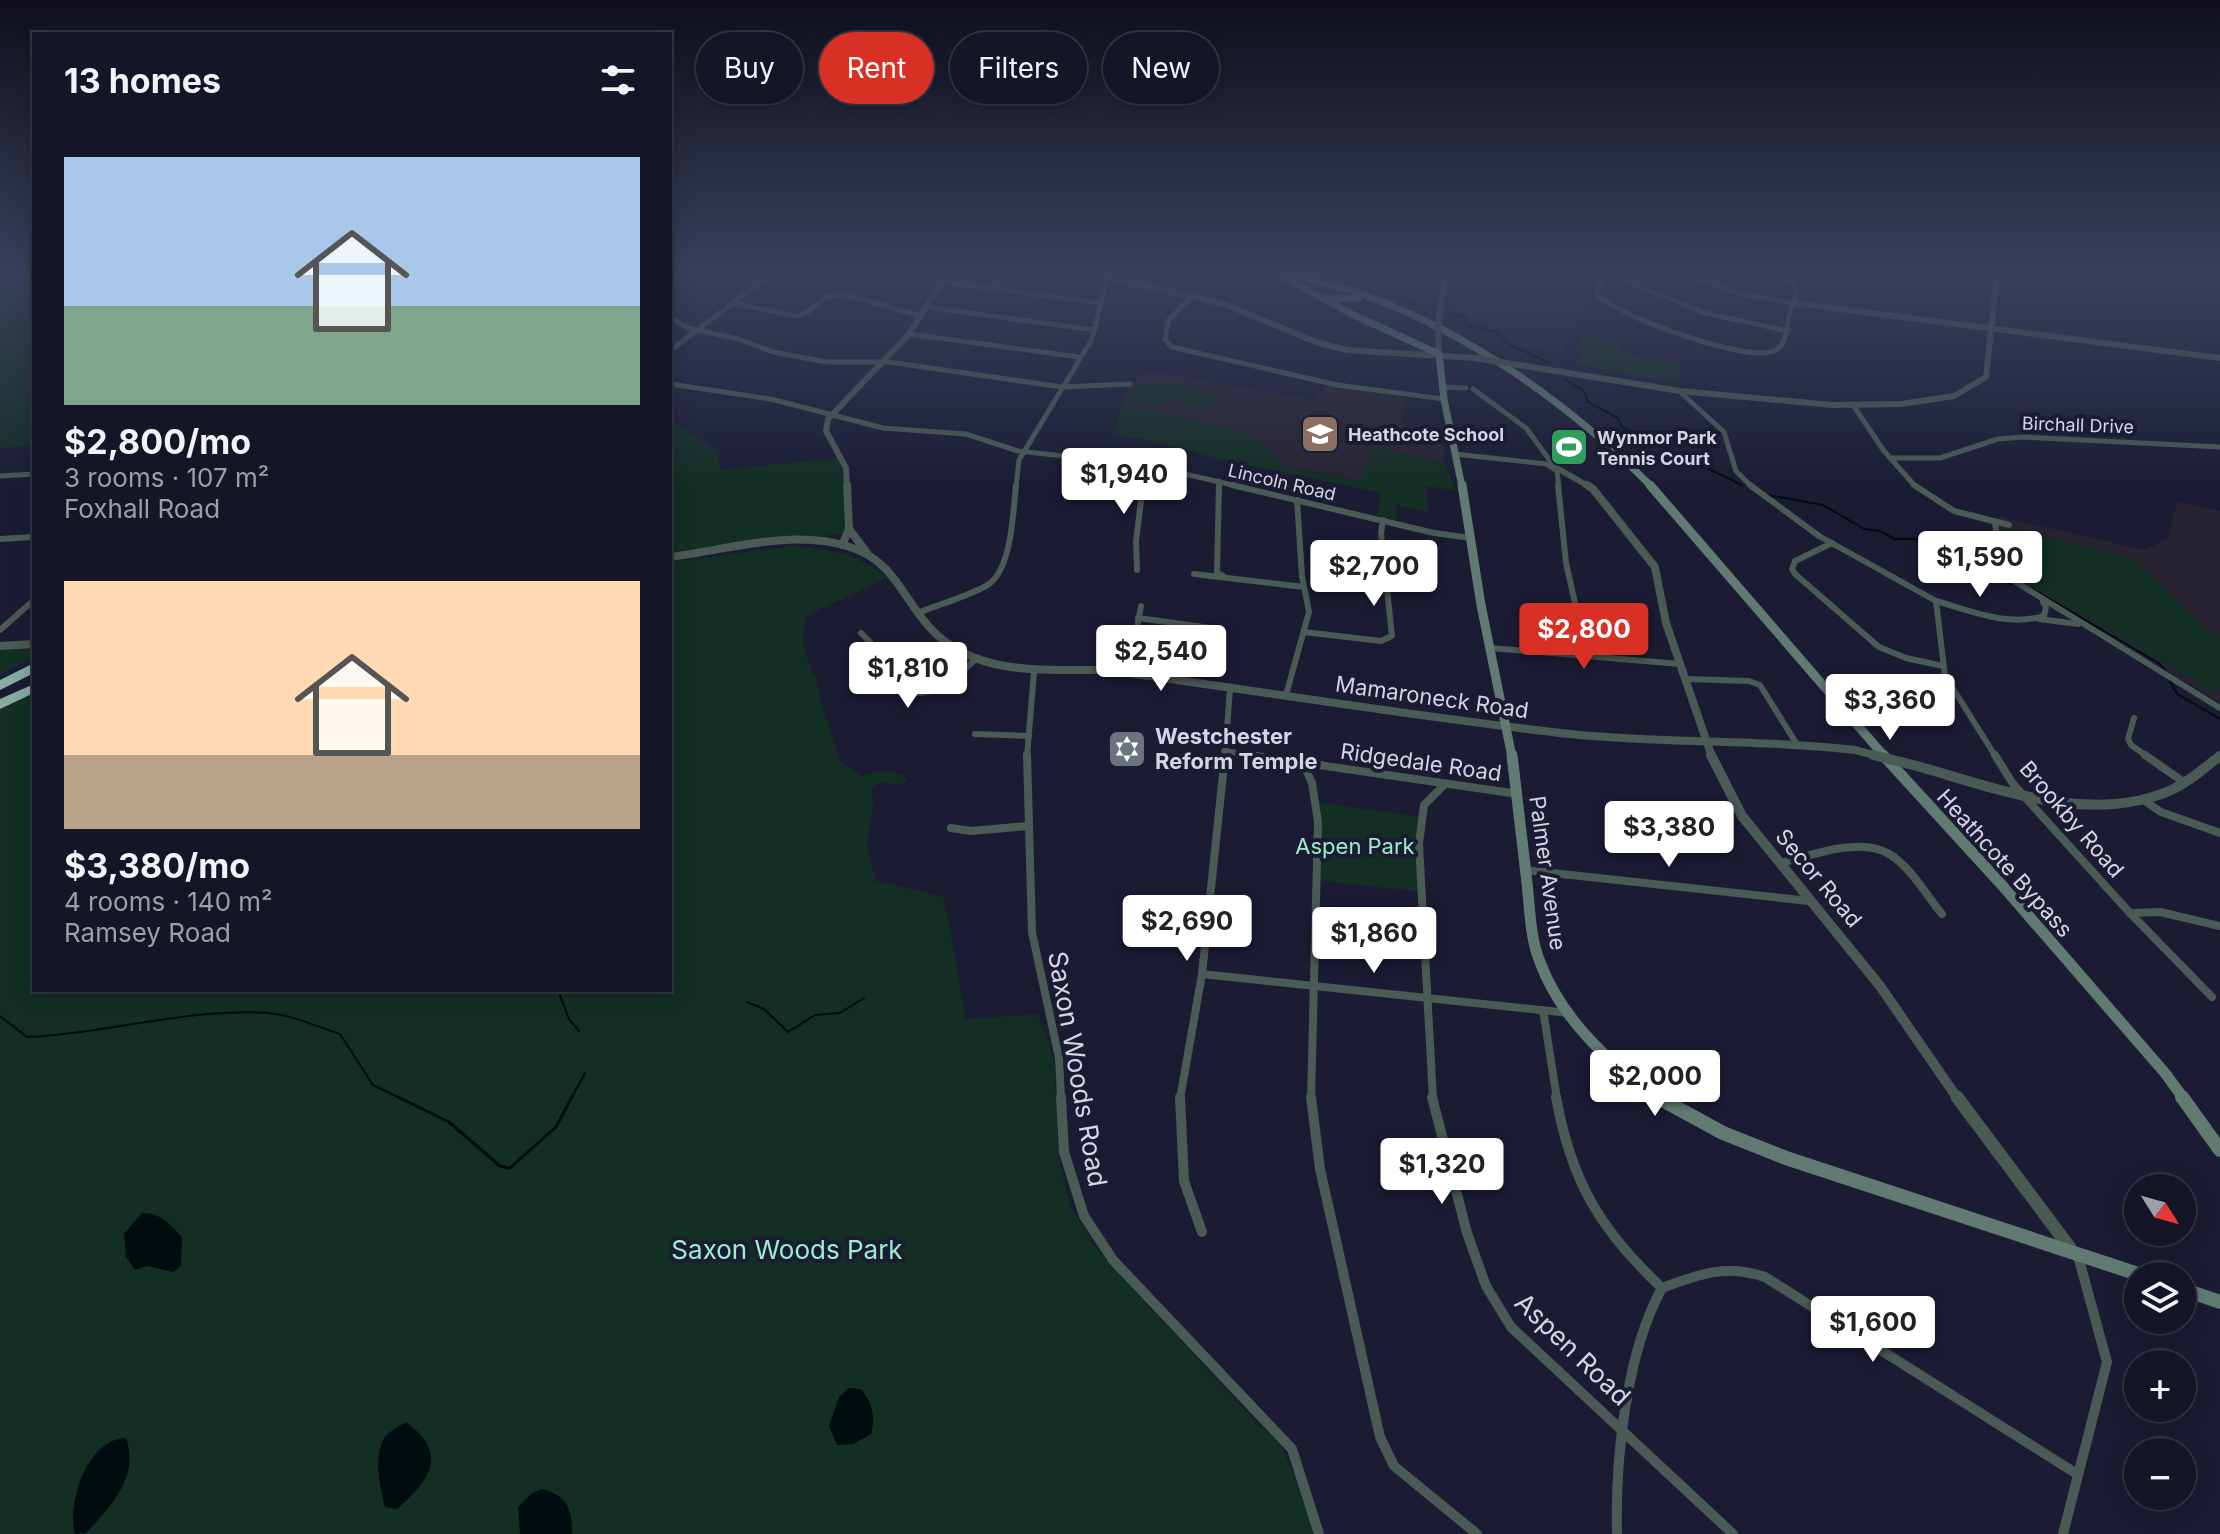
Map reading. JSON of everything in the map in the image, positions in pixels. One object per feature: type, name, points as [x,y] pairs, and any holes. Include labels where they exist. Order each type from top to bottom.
[{"type":"highway","points":[[0,682],[32,665]]},
{"type":"highway","points":[[0,682],[32,665]]},
{"type":"highway","points":[[0,704],[32,689]]},
{"type":"main road","points":[[1407,352],[1415,347]]},
{"type":"main road","points":[[1422,347],[1439,354]]},
{"type":"main road","name":"Heathcote Bypass","points":[[1467,347],[1592,432],[1661,495],[1923,801],[2150,1055],[2187,1101],[2220,1150]]},
{"type":"main road","name":"Palmer Avenue","points":[[1439,354],[1444,399],[1490,648],[1508,726],[1531,922],[1540,963],[1569,1013],[1598,1050],[1625,1075],[1665,1103],[1723,1133],[1786,1158],[2077,1254]]},
{"type":"main road","name":"Secor Road","points":[[2077,1254],[2124,1269]]},
{"type":"main road","points":[[2196,1294],[2220,1302]]},
{"type":"street","points":[[760,347],[839,363],[882,362],[1062,387],[1130,384]]},
{"type":"street","points":[[842,545],[849,529],[846,468],[825,428],[830,415],[897,347]]},
{"type":"street","points":[[1002,347],[1079,357]]},
{"type":"street","points":[[920,612],[992,583],[1008,548],[1022,451],[1085,347]]},
{"type":"street","points":[[1176,347],[1337,385],[1444,399]]},
{"type":"street","points":[[1333,347],[1356,352],[1407,352],[1475,358],[1679,391],[1853,405],[1941,399],[1976,387],[1989,370],[1991,347]]},
{"type":"street","name":"Palmer Avenue","points":[[1439,347],[1439,354]]},
{"type":"street","points":[[1723,347],[1759,354],[1774,353],[1781,347]]},
{"type":"street","points":[[2131,347],[2220,358]]},
{"type":"street","name":"Lincoln Road","points":[[672,384],[757,397],[883,428],[966,434],[1022,451],[1146,465],[1471,538]]},
{"type":"street","name":"Secor Road","points":[[1442,387],[1470,389],[1526,428],[1555,467],[1593,489],[1648,555],[1657,570],[1666,623],[1708,743],[1742,816],[1880,986],[1984,1137],[2061,1240],[2077,1254]]},
{"type":"street","points":[[1679,391],[1725,433],[1733,464],[1744,480],[1832,543],[1936,601],[1988,616],[2063,621],[2092,630]]},
{"type":"street","points":[[1853,405],[1912,487],[1955,511],[2009,525]]},
{"type":"street","name":"Birchall Drive","points":[[1890,458],[1940,458],[1998,439],[2024,437],[2220,447]]},
{"type":"street","points":[[1455,454],[1555,467],[1566,563],[1587,656]]},
{"type":"street","points":[[1137,570],[1136,541],[1146,465]]},
{"type":"street","points":[[0,476],[32,474]]},
{"type":"street","points":[[1219,481],[1217,573],[1223,576]]},
{"type":"street","points":[[1286,695],[1309,612],[1297,500]]},
{"type":"street","points":[[1304,632],[1381,641],[1392,636],[1381,533],[1383,520]]},
{"type":"street","points":[[1995,523],[2005,572],[2046,607],[2044,616],[2037,619]]},
{"type":"street","points":[[801,542],[833,538],[849,529]]},
{"type":"street","points":[[849,529],[869,555]]},
{"type":"street","points":[[0,539],[32,537]]},
{"type":"street","name":"Mamaroneck Road","points":[[672,557],[801,542],[842,545],[869,555],[895,575],[940,637],[977,658],[1034,671],[1094,669],[1129,673],[1508,726],[1609,737],[1708,743],[1796,743],[1855,750],[2023,793],[2094,803],[2164,794],[2185,783],[2220,756]]},
{"type":"street","points":[[1832,543],[1795,561],[1792,569],[1795,574],[1879,647],[1906,658],[1943,666]]},
{"type":"street","points":[[1194,574],[1304,587]]},
{"type":"street","points":[[2035,596],[2220,708]]},
{"type":"street","name":"Brookby Road","points":[[1936,601],[1943,666],[1956,696],[2023,793],[2130,913],[2212,997]]},
{"type":"street","points":[[0,630],[32,602]]},
{"type":"street","points":[[1129,673],[1141,606]]},
{"type":"street","points":[[1138,618],[1211,628]]},
{"type":"street","points":[[861,633],[871,643],[886,686],[910,695],[940,690],[977,658]]},
{"type":"street","points":[[0,646],[32,644]]},
{"type":"street","points":[[1490,648],[1680,664]]},
{"type":"street","name":"Saxon Woods Road","points":[[1034,671],[1029,736],[1028,826],[1032,932],[1059,1058],[1064,1152],[1075,1197],[1113,1260],[1292,1449],[1319,1534]]},
{"type":"street","points":[[1686,679],[1746,681],[1760,685],[1796,743]]},
{"type":"street","points":[[1202,1232],[1184,1181],[1179,1108],[1182,1075],[1202,974],[1230,688]]},
{"type":"street","points":[[2134,718],[2128,739],[2131,745],[2185,783]]},
{"type":"street","points":[[975,734],[1029,736]]},
{"type":"street","name":"Ridgedale Road","points":[[1224,751],[1518,794]]},
{"type":"street","points":[[1303,763],[1312,783],[1318,822],[1311,1107],[1320,1169],[1380,1437],[1386,1454],[1403,1477],[1477,1534]]},
{"type":"street","name":"Aspen Road","points":[[1445,784],[1424,805],[1420,817],[1433,1107],[1467,1233],[1486,1286],[1511,1327],[1582,1395],[1622,1427],[1733,1534]]},
{"type":"street","points":[[2142,799],[2161,812],[2220,833]]},
{"type":"street","points":[[951,828],[971,831],[1028,826]]},
{"type":"street","points":[[1778,863],[1861,847],[1876,847],[1895,859],[1942,914]]},
{"type":"street","points":[[1525,870],[1809,901]]},
{"type":"street","points":[[2130,913],[2160,912],[2220,926]]},
{"type":"street","points":[[1202,974],[1569,1013]]},
{"type":"street","points":[[1543,1010],[1564,1134],[1581,1188],[1608,1231],[1639,1268],[1662,1288]]},
{"type":"street","points":[[2063,1534],[2107,1362],[2084,1290],[2077,1254]]},
{"type":"street","points":[[1617,1534],[1616,1458],[1652,1305],[1662,1288],[1731,1266],[1765,1277],[2077,1474]]},
{"type":"shaded area","points":[[1520,347],[1566,347],[1563,354]]},
{"type":"shaded area","points":[[1150,371],[1313,400],[1328,384],[1405,398],[1402,424],[1443,434],[1445,464],[1373,446],[1362,481],[1286,467],[1260,441],[1238,430],[1123,405],[1132,382]]},
{"type":"shaded area","points":[[2177,502],[2220,511],[2220,702],[2027,588],[2008,571],[1996,516],[2145,550],[2168,539]]},
{"type":"shaded area","points":[[142,1213],[160,1217],[182,1237],[181,1265],[174,1272],[147,1266],[135,1270],[126,1257],[124,1234]]},
{"type":"shaded area","points":[[849,1388],[861,1389],[865,1394],[872,1410],[871,1434],[853,1444],[837,1445],[829,1426],[839,1397]]},
{"type":"shaded area","points":[[406,1422],[428,1445],[430,1466],[419,1487],[397,1509],[385,1507],[379,1453],[387,1435]]},
{"type":"shaded area","points":[[126,1438],[129,1466],[120,1490],[86,1533],[75,1534],[74,1506],[83,1475],[100,1449],[112,1441]]},
{"type":"shaded area","points":[[542,1489],[557,1495],[566,1504],[572,1534],[520,1534],[518,1507],[531,1494]]},
{"type":"green space","points":[[0,347],[32,347],[32,445],[0,449]]},
{"type":"green space","points":[[1578,347],[1621,347],[1618,352],[1678,364],[1679,383],[1578,365],[1581,353],[1576,351]]},
{"type":"green space","points":[[1164,382],[1216,392],[1206,408],[1160,399],[1153,406],[1129,400],[1126,396],[1143,383],[1160,386]]},
{"type":"green space","points":[[1123,405],[1238,430],[1260,441],[1286,467],[1361,481],[1372,446],[1445,464],[1456,491],[1426,486],[1428,512],[1396,505],[1396,520],[1377,515],[1382,493],[1228,461],[1144,439],[1112,435]]},
{"type":"green space","points":[[672,422],[717,451],[721,470],[837,458],[843,474],[844,533],[672,556]]},
{"type":"green space","points":[[2004,528],[2114,553],[2138,562],[2205,628],[2220,638],[2220,686],[2212,691],[2008,571],[1999,533]]},
{"type":"green space","name":"Saxon Woods Park","points":[[793,546],[855,558],[887,578],[806,616],[802,641],[813,676],[818,678],[818,691],[840,762],[862,776],[883,771],[904,775],[908,781],[896,785],[881,782],[872,789],[873,807],[866,847],[876,881],[944,897],[966,1019],[1038,1014],[1054,1060],[1059,1159],[1070,1206],[1098,1251],[1253,1419],[1280,1443],[1309,1514],[1313,1534],[0,1534],[0,706],[32,692],[32,992],[672,992],[672,562]]},
{"type":"green space","points":[[32,646],[32,658],[0,675],[0,649]]},
{"type":"green space","name":"Aspen Park","points":[[1316,802],[1420,817],[1422,892],[1316,880]]},
{"type":"waterway","points":[[1514,347],[1548,362]]},
{"type":"waterway","points":[[1564,379],[1584,391],[1588,402],[1618,418],[1622,427],[1742,485]]},
{"type":"waterway","points":[[1768,495],[1823,505],[1864,529],[1880,531],[1895,539],[1916,539],[1962,558],[1983,576],[2012,584]]},
{"type":"waterway","points":[[2031,588],[2160,664],[2165,670]]},
{"type":"waterway","points":[[2170,681],[2177,694],[2220,719]]},
{"type":"waterway","points":[[559,992],[569,1019],[579,1031]]},
{"type":"waterway","points":[[747,1002],[764,1009],[788,1032],[815,1015],[840,1013],[864,998]]},
{"type":"waterway","points":[[0,1016],[27,1037],[209,1014],[277,1014],[340,1034],[373,1085],[402,1099]]},
{"type":"waterway","points":[[571,1099],[585,1073]]},
{"type":"waterway","points":[[398,1097],[449,1122],[500,1166],[510,1168],[556,1127],[572,1097]]},
{"type":"place","name":"Heathcote School","points":[[1320,434]]},
{"type":"place","name":"Wynmor Park Tennis Court","points":[[1569,447]]},
{"type":"place","name":"Westchester Reform Temple","points":[[1127,749]]}]
